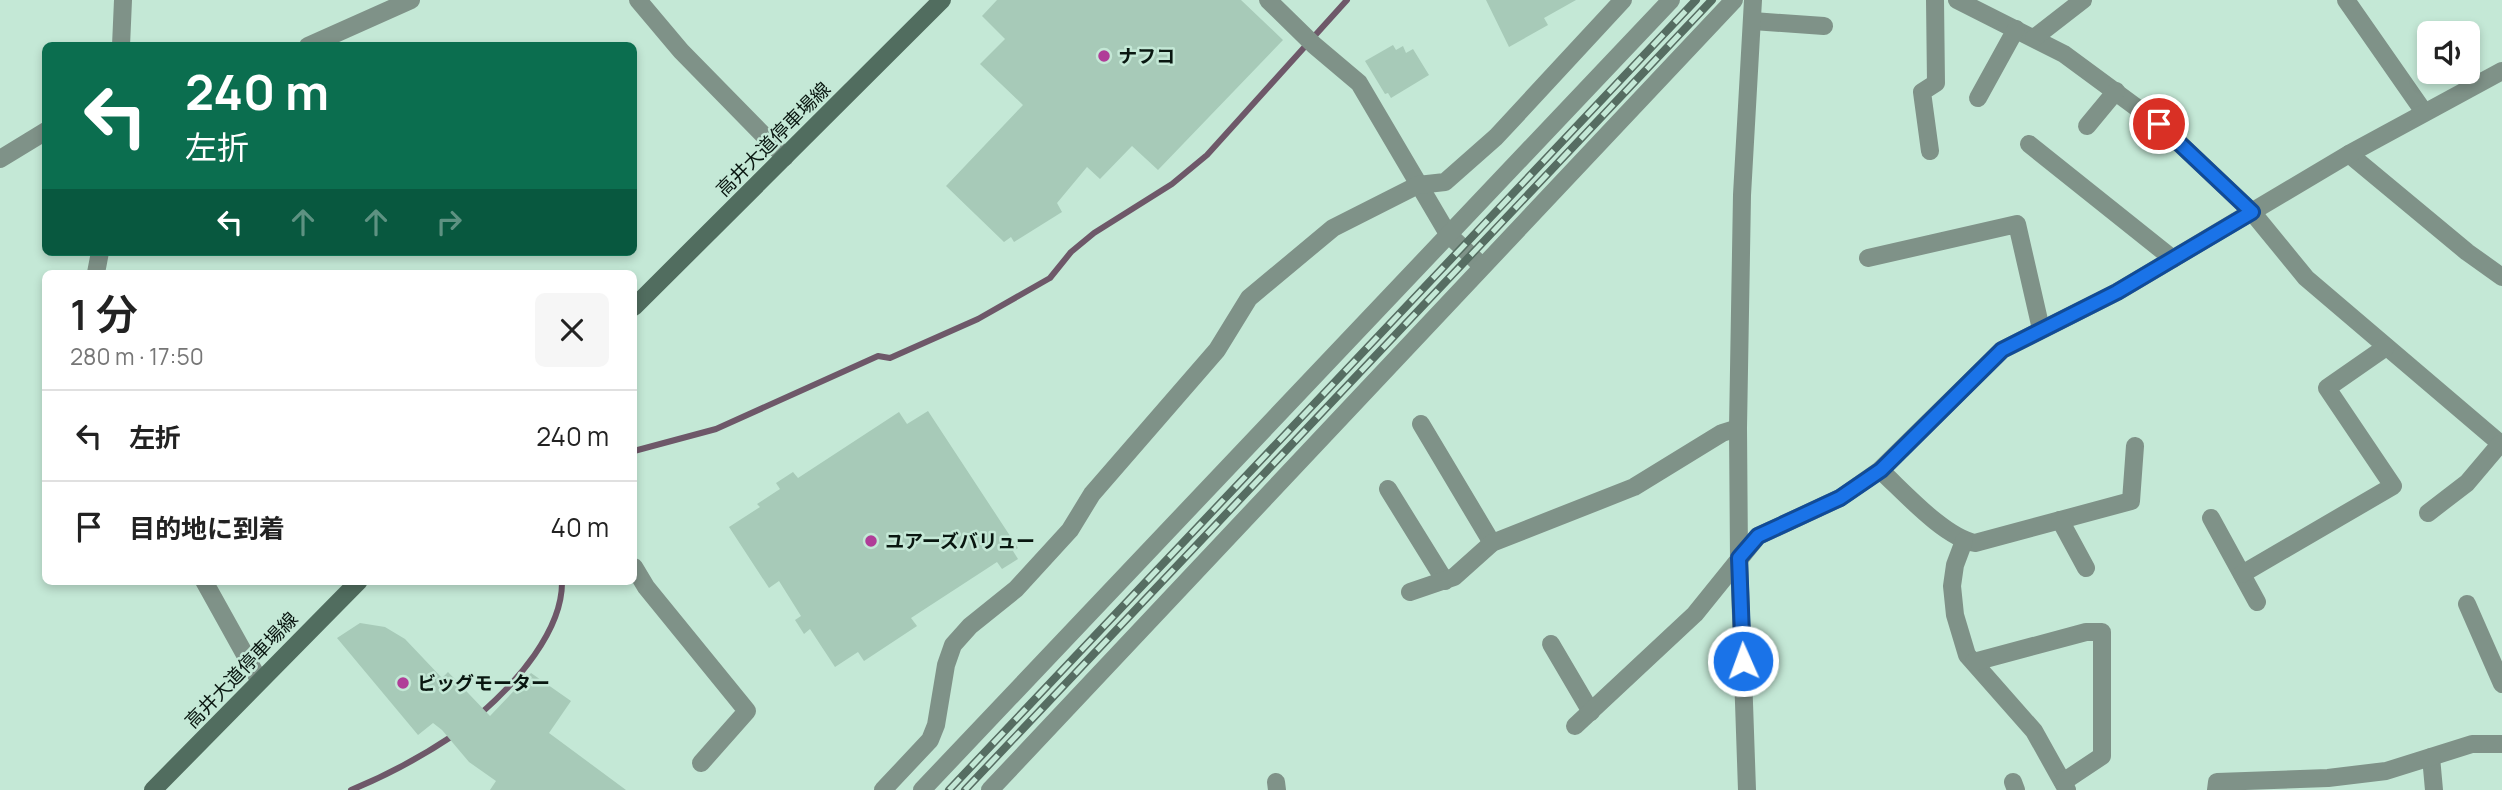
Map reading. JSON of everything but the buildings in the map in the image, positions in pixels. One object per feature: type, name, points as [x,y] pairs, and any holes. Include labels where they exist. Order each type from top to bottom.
[{"type":"main road","name":"高井大道停車場線","points":[[637,304],[942,0]]},
{"type":"main road","name":"高井大道停車場線","points":[[153,790],[355,585]]},
{"type":"street","points":[[121,42],[123,0]]},
{"type":"street","points":[[318,42],[411,0]]},
{"type":"street","points":[[638,0],[681,51],[785,157]]},
{"type":"street","points":[[1268,0],[1359,83],[1448,234],[1482,267]]},
{"type":"street","points":[[883,790],[930,740],[936,725],[946,666],[953,645],[970,626],[1016,589],[1070,530],[1092,494],[1217,350],[1248,298],[1333,228],[1418,184],[1445,182],[1496,137],[1623,0]]},
{"type":"street","points":[[922,790],[1671,0]]},
{"type":"street","points":[[990,790],[1734,0]]},
{"type":"street","points":[[1747,790],[1739,558],[1738,428],[1742,195],[1753,0]]},
{"type":"street","points":[[1930,150],[1922,92],[1936,83],[1935,0]]},
{"type":"street","points":[[1957,0],[2064,54],[2159,124],[2252,212],[2306,278],[2501,444],[2467,483],[2428,513]]},
{"type":"street","points":[[2034,38],[2083,0]]},
{"type":"street","points":[[2346,0],[2424,112]]},
{"type":"street","points":[[1753,21],[1824,26]]},
{"type":"street","points":[[1978,98],[2016,29]]},
{"type":"street","points":[[1575,726],[1695,614],[1758,536],[1840,498],[1881,470],[2002,350],[2117,292],[2349,154],[2502,71]]},
{"type":"street","points":[[2087,126],[2116,91]]},
{"type":"street","points":[[0,159],[42,133]]},
{"type":"street","points":[[2029,144],[2173,259]]},
{"type":"street","points":[[2349,154],[2467,252],[2502,277]]},
{"type":"street","points":[[1868,258],[2017,224],[2041,329]]},
{"type":"street","points":[[2242,574],[2393,486],[2328,388],[2386,347]]},
{"type":"street","points":[[1421,424],[1492,543]]},
{"type":"street","points":[[1410,592],[1454,577],[1492,543],[1633,487],[1722,433],[1738,428]]},
{"type":"street","points":[[1881,470],[1950,533],[1964,541],[1975,543],[2132,502],[2135,446]]},
{"type":"street","points":[[1388,489],[1445,581]]},
{"type":"street","points":[[2211,518],[2257,602]]},
{"type":"street","points":[[2060,520],[2086,568]]},
{"type":"street","points":[[1964,541],[1955,565],[1952,586],[1961,639],[1967,655],[2034,731],[2065,786],[2102,757],[2102,632],[2086,632],[1974,662]]},
{"type":"street","points":[[637,572],[646,587],[747,711],[701,763]]},
{"type":"street","points":[[206,585],[259,680]]},
{"type":"street","points":[[2467,604],[2502,684]]},
{"type":"street","points":[[1551,644],[1591,712]]},
{"type":"street","points":[[2216,790],[2217,782],[2328,778],[2386,771],[2472,744],[2502,744]]},
{"type":"street","points":[[2431,757],[2434,790]]},
{"type":"waterway","points":[[637,450],[716,429],[878,356],[890,358],[978,319],[1050,278],[1071,252],[1094,233],[1172,184],[1207,155],[1347,0]]},
{"type":"waterway","points":[[479,715],[521,672],[546,637],[555,619],[562,585]]},
{"type":"waterway","points":[[351,790],[404,765],[454,735]]},
{"type":"railway","points":[[949,790],[1696,0]]},
{"type":"railway","points":[[965,790],[1712,0]]},
{"type":"place","name":"ナフコ","points":[[1104,56]]},
{"type":"place","name":"ユアーズバリュー","points":[[871,541]]},
{"type":"place","name":"ビッグモーター","points":[[403,683]]},
{"type":"route","points":[[1743,661],[1739,558],[1758,536],[1840,498],[1881,470],[2002,350],[2117,292],[2252,212],[2159,124]]}]
